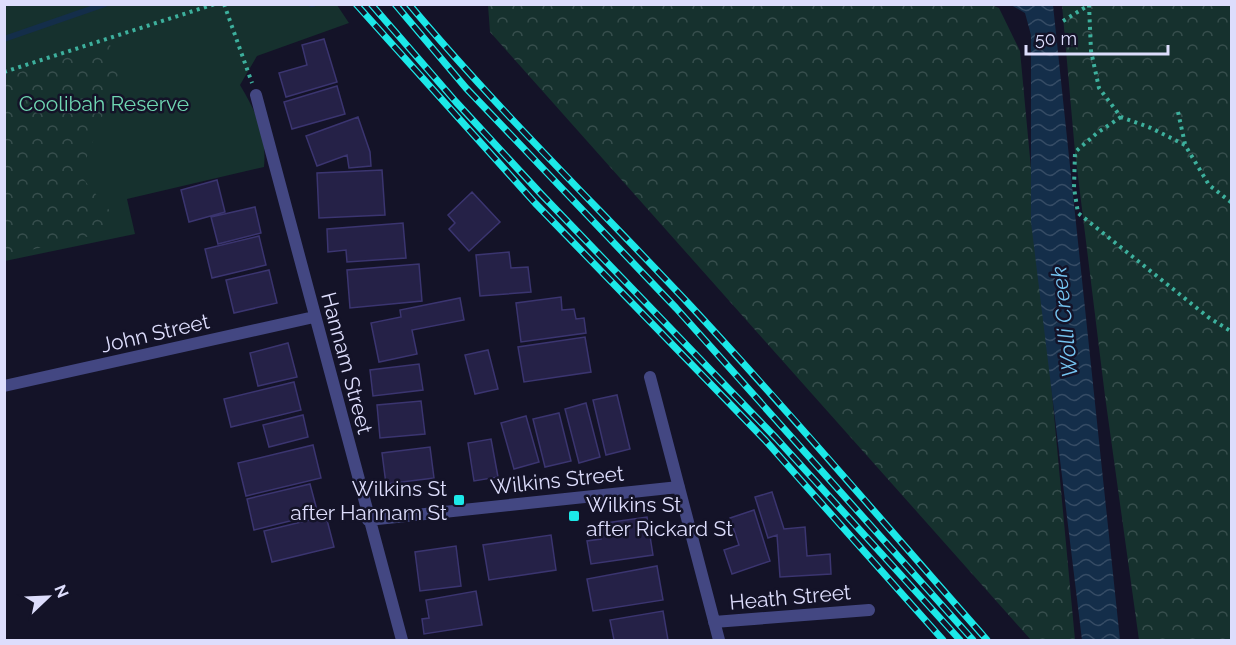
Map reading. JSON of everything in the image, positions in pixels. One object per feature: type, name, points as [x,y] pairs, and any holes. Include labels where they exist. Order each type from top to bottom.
[{"type":"street","name":"Hannam Street","points":[[256,95],[402,640]]},
{"type":"street","name":"John Street","points":[[4,387],[314,318]]},
{"type":"street","points":[[650,377],[719,640]]},
{"type":"street","name":"Wilkins Street","points":[[368,520],[679,487]]},
{"type":"street","name":"Heath Street","points":[[714,622],[869,610]]},
{"type":"path","points":[[4,72],[215,4]]},
{"type":"path","points":[[224,4],[256,95]]},
{"type":"path","points":[[1063,21],[1089,4],[1091,51],[1099,88],[1121,117],[1151,128],[1185,145]]},
{"type":"path","points":[[1178,112],[1185,145],[1209,185],[1232,203]]},
{"type":"path","points":[[1121,117],[1075,152],[1074,188],[1078,213],[1208,317],[1232,332]]},
{"type":"green space","points":[[989,4],[999,8],[1020,51],[1075,640],[1031,640],[490,32],[488,5]]},
{"type":"green space","name":"Coolibah Reserve","points":[[5,5],[337,5],[349,23],[257,56],[240,85],[251,105],[262,134],[264,167],[127,199],[135,234],[5,261]]},
{"type":"green space","points":[[1062,5],[1231,5],[1231,640],[1139,640],[1105,396],[1075,152]]},
{"type":"green space","points":[[109,43],[121,67],[80,175],[124,228],[5,256],[5,77]]},
{"type":"water","name":"Wolli Creek","points":[[1011,5],[1053,5],[1120,640],[1082,640],[1031,222],[1031,35],[1025,13]]},
{"type":"building","points":[[324,39],[337,82],[286,97],[279,73],[307,65],[302,45]]},
{"type":"building","points":[[337,86],[345,114],[292,129],[284,102]]},
{"type":"building","points":[[358,117],[370,152],[371,166],[349,168],[347,155],[317,166],[306,136]]},
{"type":"building","points":[[382,170],[385,215],[319,218],[317,173]]},
{"type":"building","points":[[217,180],[225,212],[189,222],[181,190]]},
{"type":"building","points":[[472,192],[500,222],[469,251],[449,229],[455,223],[448,215]]},
{"type":"building","points":[[255,207],[261,233],[218,244],[211,217]]},
{"type":"building","points":[[403,223],[406,258],[347,262],[346,250],[328,252],[327,229]]},
{"type":"building","points":[[259,236],[266,265],[212,278],[205,249]]},
{"type":"building","points":[[509,252],[511,268],[528,267],[531,292],[480,296],[476,255]]},
{"type":"building","points":[[419,264],[422,301],[350,308],[347,270]]},
{"type":"building","points":[[269,270],[277,303],[234,313],[226,280]]},
{"type":"building","points":[[561,297],[562,310],[574,309],[576,319],[584,318],[586,333],[521,342],[516,303]]},
{"type":"building","points":[[460,298],[464,320],[412,330],[417,354],[379,362],[371,323],[401,317],[400,310]]},
{"type":"building","points":[[585,337],[591,372],[524,382],[518,347]]},
{"type":"building","points":[[288,343],[297,377],[258,386],[250,353]]},
{"type":"building","points":[[488,350],[498,389],[475,394],[465,355]]},
{"type":"building","points":[[419,364],[423,390],[373,396],[370,370]]},
{"type":"building","points":[[294,382],[301,410],[231,427],[224,399]]},
{"type":"building","points":[[617,395],[630,449],[606,455],[593,400]]},
{"type":"building","points":[[421,401],[425,434],[380,438],[377,405]]},
{"type":"building","points":[[586,403],[600,457],[579,463],[565,409]]},
{"type":"building","points":[[559,413],[571,461],[545,467],[533,419]]},
{"type":"building","points":[[303,415],[308,437],[269,447],[263,425]]},
{"type":"building","points":[[526,416],[539,462],[514,469],[501,423]]},
{"type":"building","points":[[491,439],[498,477],[474,481],[468,443]]},
{"type":"building","points":[[313,445],[321,478],[246,496],[238,463]]},
{"type":"building","points":[[430,447],[434,478],[386,484],[382,453]]},
{"type":"building","points":[[310,484],[318,514],[254,530],[247,499]]},
{"type":"building","points":[[772,492],[784,529],[805,527],[807,556],[830,554],[831,574],[780,577],[777,535],[768,538],[755,497]]},
{"type":"building","points":[[754,510],[770,561],[732,574],[724,550],[739,545],[730,518]]},
{"type":"building","points":[[326,516],[334,547],[272,562],[264,531]]},
{"type":"building","points":[[647,517],[653,555],[591,564],[587,541],[601,539],[599,524]]},
{"type":"building","points":[[551,535],[556,570],[489,580],[483,545]]},
{"type":"building","points":[[456,546],[461,586],[420,591],[415,552]]},
{"type":"building","points":[[657,566],[663,600],[593,611],[587,579]]},
{"type":"building","points":[[476,591],[482,625],[424,634],[422,619],[429,618],[426,600]]},
{"type":"building","points":[[663,611],[668,640],[614,640],[610,620]]},
{"type":"waterway","points":[[4,39],[105,4]]},
{"type":"railway","points":[[356,4],[535,203],[765,440],[943,640]]},
{"type":"railway","points":[[371,4],[456,102],[542,195],[776,438],[960,640]]},
{"type":"railway","points":[[395,4],[466,88],[676,308],[973,640]]},
{"type":"railway","points":[[409,4],[511,118],[725,343],[987,640]]},
{"type":"place","name":"Wilkins St after Hannam St","points":[[459,500]]},
{"type":"place","name":"Wilkins St after Rickard St","points":[[574,516]]}]
